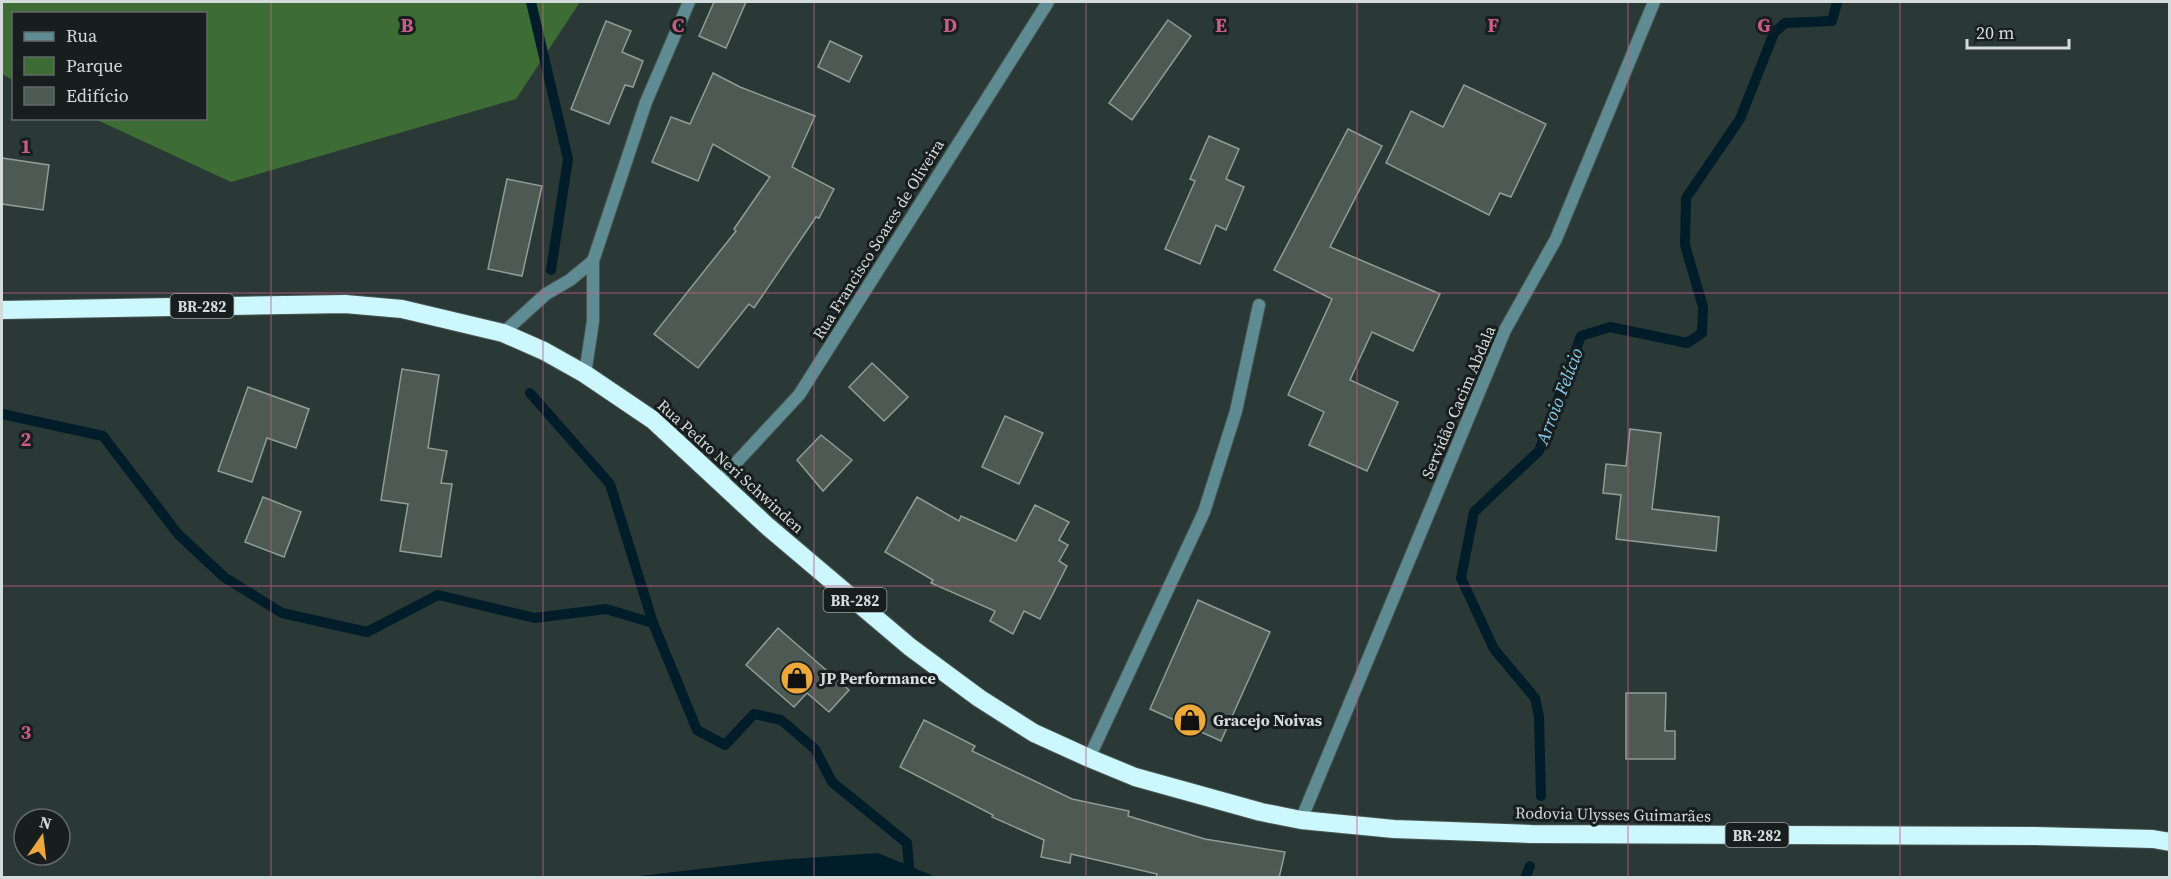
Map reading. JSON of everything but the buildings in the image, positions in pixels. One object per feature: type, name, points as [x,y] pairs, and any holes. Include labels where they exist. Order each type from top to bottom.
[{"type":"highway","name":"Rua Pedro Neri Schwinden","points":[[2,310],[345,304],[402,309],[503,333],[544,351],[585,374],[653,420],[766,525],[910,647],[979,698],[1034,733],[1089,759],[1135,777],[1203,797],[1301,820],[1345,825]]},
{"type":"highway","name":"Rodovia Ulysses Guimarães","points":[[1345,825],[1531,834],[2035,836],[2153,839],[2169,842]]},
{"type":"street","points":[[585,374],[593,321],[593,261],[646,102],[689,2]]},
{"type":"street","name":"Rua Francisco Soares de Oliveira","points":[[719,481],[799,395],[1048,2]]},
{"type":"street","name":"Servidão Cacim Abdala","points":[[1301,820],[1505,330],[1556,239],[1654,2]]},
{"type":"street","points":[[503,333],[546,294],[570,280],[593,261]]},
{"type":"street","points":[[1089,759],[1204,512],[1236,411],[1258,305]]},
{"type":"green space","points":[[2,2],[580,2],[516,99],[231,182],[97,120],[207,120],[207,12],[12,12],[12,79],[2,74]]},
{"type":"water","points":[[878,853],[936,877],[631,877],[778,860]]},
{"type":"waterway","points":[[531,2],[568,159],[551,270]]},
{"type":"waterway","name":"Arroio Felício","points":[[1541,796],[1539,717],[1535,698],[1494,649],[1461,578],[1474,512],[1539,451],[1581,336],[1610,327],[1687,343],[1702,333],[1703,307],[1685,245],[1686,198],[1740,119],[1774,33],[1785,23],[1832,21],[1837,2]]},
{"type":"waterway","points":[[530,393],[610,484],[653,623]]},
{"type":"waterway","points":[[2,414],[103,436],[178,534],[224,577],[282,613],[367,632],[438,595],[535,618],[606,609],[653,623],[697,730],[725,745],[754,714],[781,720],[815,749],[832,782],[907,843],[910,878]]},
{"type":"waterway","name":"Arroio Felício","points":[[1525,878],[1530,866]]},
{"type":"place","name":"JP Performance","points":[[797,678]]},
{"type":"place","name":"Gracejo Noivas","points":[[1190,720]]}]
